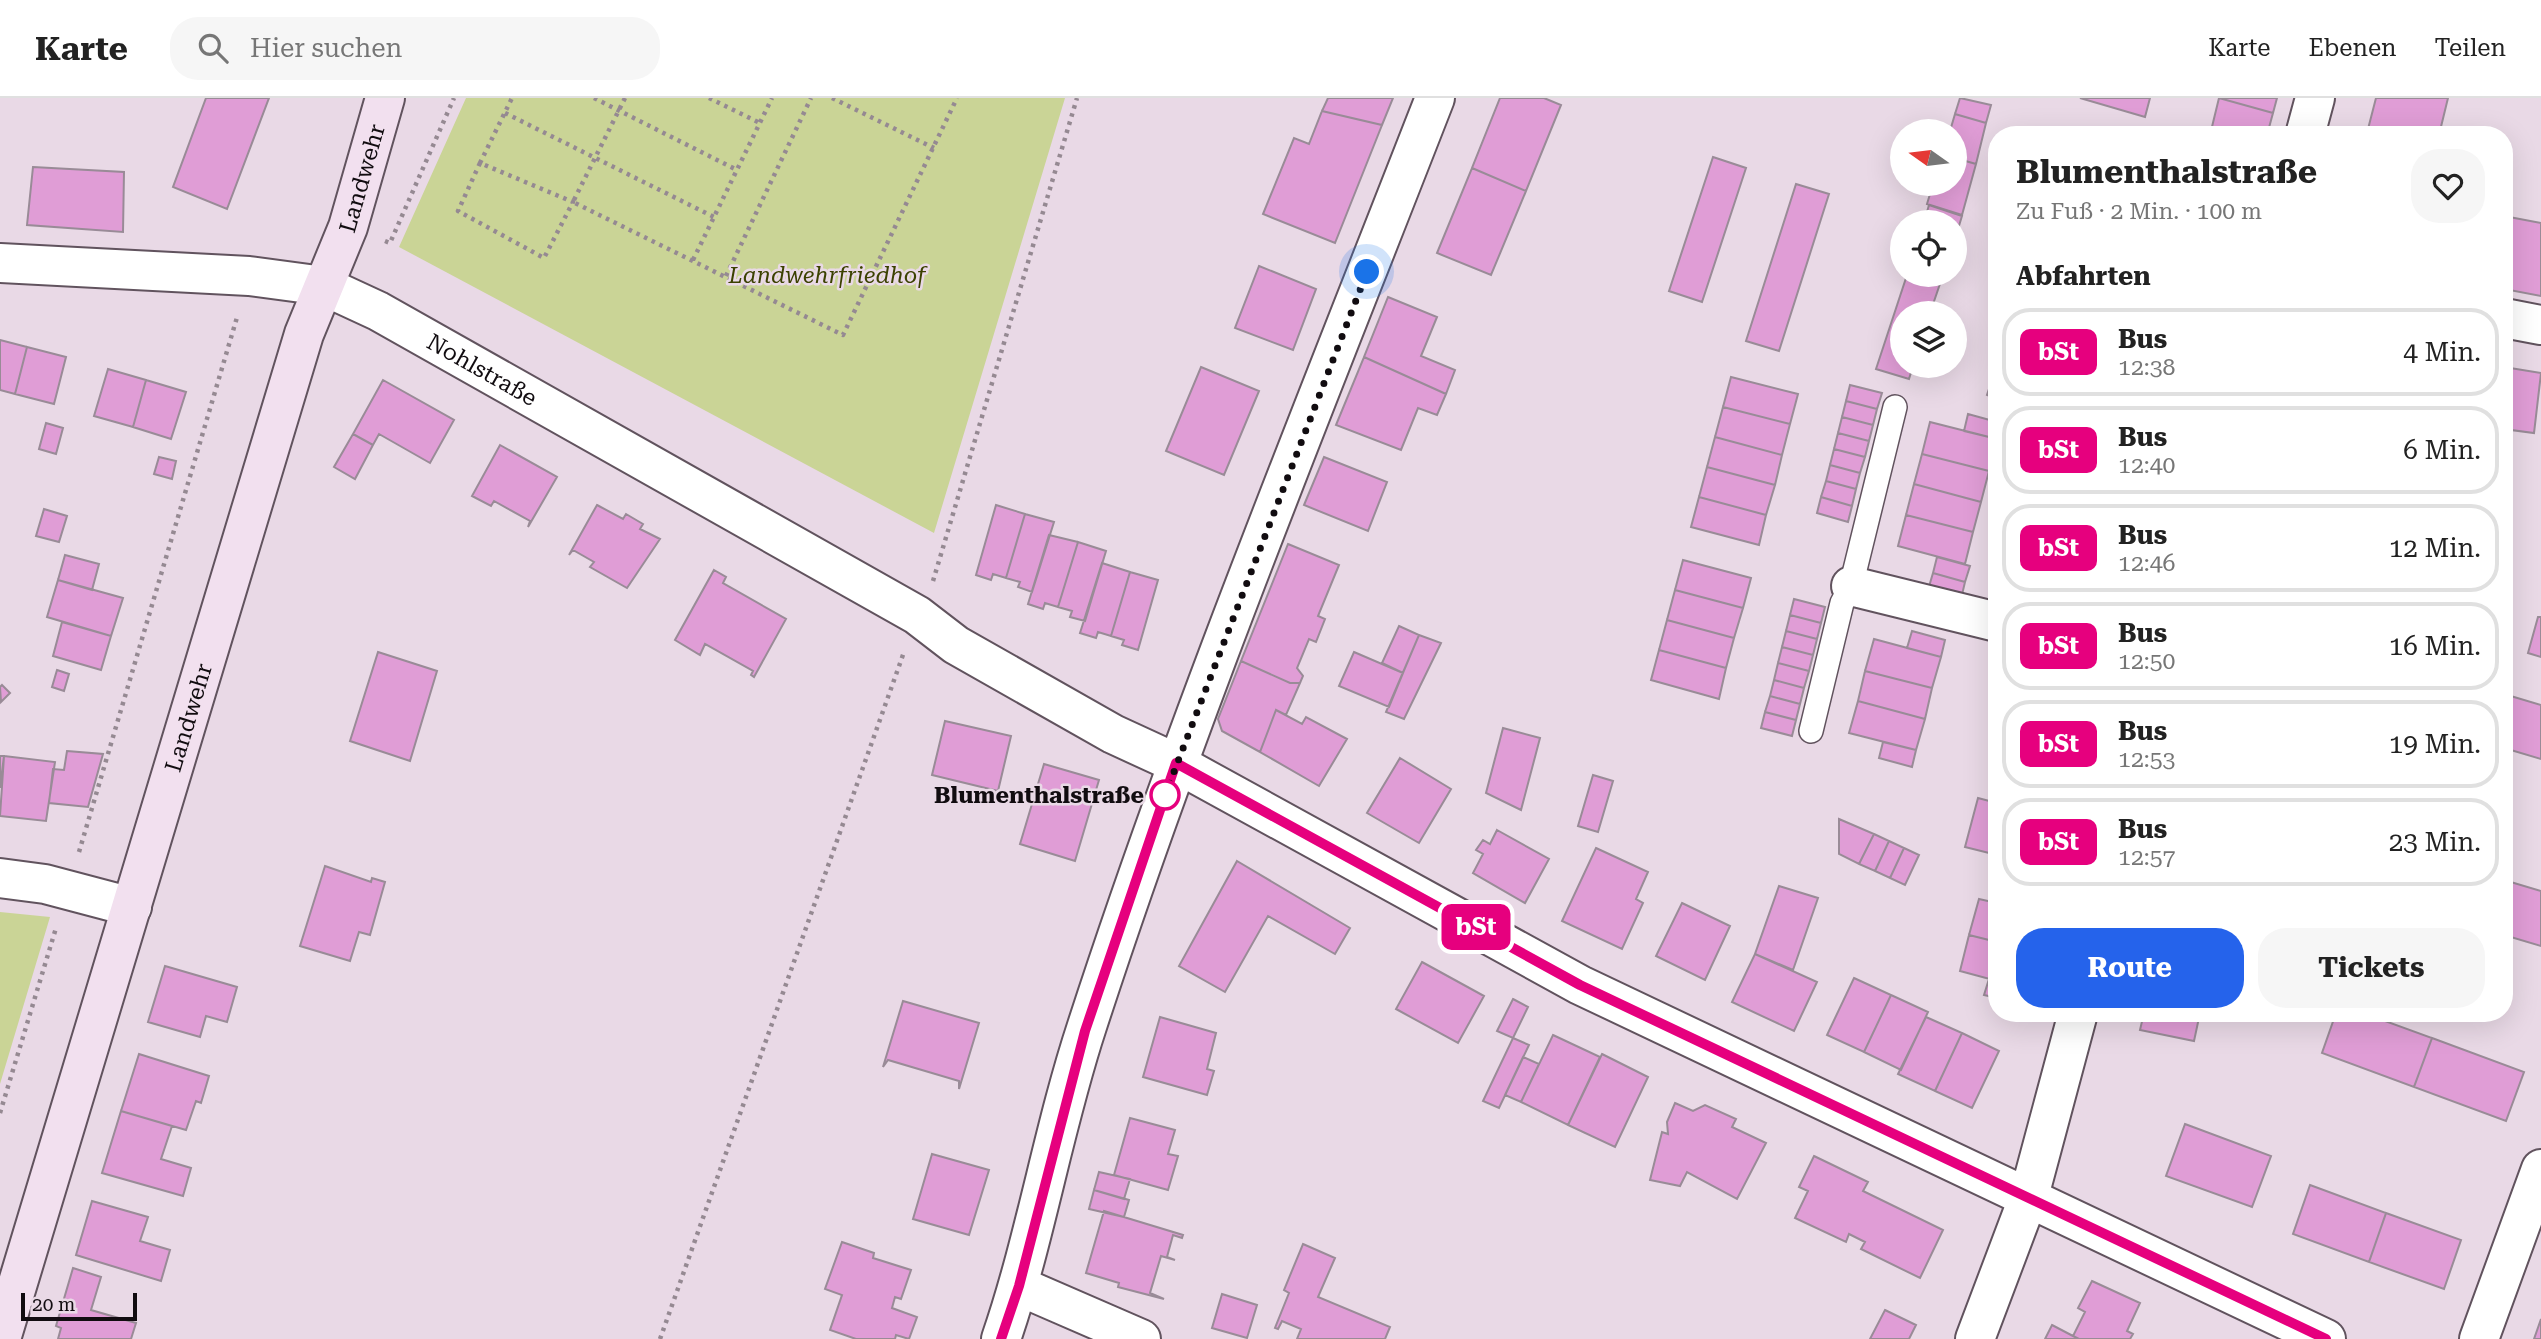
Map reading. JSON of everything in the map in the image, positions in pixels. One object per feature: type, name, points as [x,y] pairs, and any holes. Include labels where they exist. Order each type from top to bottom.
[{"type":"street","name":"Landwehr","points":[[1,1339],[304,334],[348,227],[385,98]]},
{"type":"street","points":[[1001,1339],[1019,1286],[1085,1031],[1176,763],[1435,98]]},
{"type":"street","points":[[2307,126],[2315,98]]},
{"type":"street","name":"Nohlstraße","points":[[0,263],[249,276],[324,286],[377,311],[919,617]]},
{"type":"street","points":[[2513,320],[2541,325]]},
{"type":"street","points":[[1851,586],[1988,620]]},
{"type":"street","points":[[919,617],[980,659],[1114,734],[1176,763],[1580,985],[2326,1339]]},
{"type":"street","points":[[0,878],[45,884],[132,907]]},
{"type":"street","points":[[1975,1339],[2029,1196],[2076,1022]]},
{"type":"street","points":[[2479,1339],[2541,1169]]},
{"type":"street","points":[[1019,1286],[1141,1339]]},
{"type":"lane","points":[[1811,732],[1842,603],[1851,586],[1895,407]]},
{"type":"path","points":[[348,227],[390,243],[454,98]]},
{"type":"path","points":[[512,98],[458,211],[544,258],[625,98]]},
{"type":"path","points":[[594,98],[737,170]]},
{"type":"path","points":[[709,98],[760,122]]},
{"type":"path","points":[[693,260],[772,98]]},
{"type":"path","points":[[726,276],[811,98]]},
{"type":"path","points":[[832,98],[934,148]]},
{"type":"path","points":[[660,1339],[919,617],[1077,98]]},
{"type":"path","points":[[480,163],[573,202],[843,335],[955,99]]},
{"type":"path","points":[[505,113],[714,217]]},
{"type":"path","points":[[0,1113],[249,276]]},
{"type":"green space","name":"Landwehrfriedhof","points":[[466,98],[1065,98],[934,533],[399,247]]},
{"type":"green space","points":[[0,912],[50,917],[0,1084]]},
{"type":"building","points":[[206,98],[269,98],[227,209],[173,187]]},
{"type":"building","points":[[1328,98],[1393,98],[1382,125],[1322,111]]},
{"type":"building","points":[[1500,98],[1544,98],[1561,105],[1526,191],[1472,168]]},
{"type":"building","points":[[1960,98],[1991,105],[1986,123],[1955,114]]},
{"type":"building","points":[[2080,98],[2150,98],[2145,117]]},
{"type":"building","points":[[2219,98],[2273,113],[2269,126],[2212,126]]},
{"type":"building","points":[[2219,98],[2277,98],[2273,113]]},
{"type":"building","points":[[2376,98],[2448,98],[2441,126],[2369,126]]},
{"type":"building","points":[[1322,111],[1382,125],[1335,243],[1263,214],[1294,138],[1309,144]]},
{"type":"building","points":[[1955,114],[1986,123],[1976,164],[1967,161],[1967,119],[1954,119]]},
{"type":"building","points":[[1713,157],[1746,168],[1702,302],[1669,291]]},
{"type":"building","points":[[1967,161],[1976,164],[1963,210],[1946,210],[1927,204],[1929,196],[1967,196]]},
{"type":"building","points":[[33,167],[124,172],[123,232],[27,225]]},
{"type":"building","points":[[1472,168],[1526,191],[1491,275],[1437,253]]},
{"type":"building","points":[[1796,184],[1829,194],[1779,351],[1746,341]]},
{"type":"building","points":[[1929,205],[1944,210],[1928,210]]},
{"type":"building","points":[[2513,218],[2541,223],[2541,296],[2513,291]]},
{"type":"building","points":[[1259,266],[1316,289],[1293,350],[1235,328]]},
{"type":"building","points":[[1903,287],[1939,287],[1934,301],[1898,301]]},
{"type":"building","points":[[1388,297],[1437,317],[1421,356],[1455,370],[1446,394],[1364,357]]},
{"type":"building","points":[[1890,327],[1890,373],[1876,369]]},
{"type":"building","points":[[0,340],[27,347],[15,394],[0,390]]},
{"type":"building","points":[[27,347],[66,357],[54,404],[15,394]]},
{"type":"building","points":[[1364,357],[1446,394],[1437,415],[1418,408],[1401,450],[1336,425]]},
{"type":"building","points":[[1201,367],[1259,391],[1224,475],[1166,451]]},
{"type":"building","points":[[2513,368],[2541,373],[2534,433],[2513,430]]},
{"type":"building","points":[[108,369],[146,380],[133,427],[94,416]]},
{"type":"building","points":[[1731,377],[1798,394],[1790,424],[1723,407]]},
{"type":"building","points":[[146,380],[186,392],[171,439],[133,427]]},
{"type":"building","points":[[383,380],[454,420],[430,463],[379,434],[373,445],[353,434]]},
{"type":"building","points":[[1850,385],[1882,393],[1877,409],[1846,401]]},
{"type":"building","points":[[1846,401],[1877,409],[1873,425],[1842,417]]},
{"type":"building","points":[[1723,407],[1790,424],[1782,455],[1715,437]]},
{"type":"building","points":[[1968,414],[1988,420],[1988,437],[1964,431]]},
{"type":"building","points":[[1842,417],[1873,425],[1869,441],[1838,433]]},
{"type":"building","points":[[1930,422],[1988,437],[1988,471],[1922,454]]},
{"type":"building","points":[[46,423],[63,428],[56,454],[39,449]]},
{"type":"building","points":[[1838,433],[1869,441],[1865,457],[1834,449]]},
{"type":"building","points":[[353,434],[373,445],[355,479],[334,467]]},
{"type":"building","points":[[1715,437],[1782,455],[1775,485],[1707,467]]},
{"type":"building","points":[[500,445],[557,477],[528,527],[530,521],[494,501],[491,506],[472,496]]},
{"type":"building","points":[[1834,449],[1865,457],[1860,473],[1830,465]]},
{"type":"building","points":[[1922,454],[1988,471],[1981,502],[1914,484]]},
{"type":"building","points":[[159,457],[176,461],[172,479],[154,474]]},
{"type":"building","points":[[1324,457],[1387,482],[1368,531],[1304,505]]},
{"type":"building","points":[[1830,465],[1860,473],[1856,489],[1826,481]]},
{"type":"building","points":[[1707,467],[1775,485],[1766,515],[1699,497]]},
{"type":"building","points":[[1826,481],[1856,489],[1852,506],[1821,497]]},
{"type":"building","points":[[1914,484],[1981,502],[1973,532],[1906,515]]},
{"type":"building","points":[[1699,497],[1766,515],[1759,545],[1691,527]]},
{"type":"building","points":[[1821,497],[1852,506],[1848,522],[1817,513]]},
{"type":"building","points":[[597,505],[623,519],[626,514],[643,524],[640,529],[660,539],[627,588],[590,567],[594,562],[573,550],[569,555]]},
{"type":"building","points":[[996,505],[1025,514],[1006,578],[993,574],[991,580],[976,575]]},
{"type":"building","points":[[44,509],[67,516],[59,542],[36,536]]},
{"type":"building","points":[[1025,514],[1054,522],[1032,592],[1018,587],[1020,582],[1006,578]]},
{"type":"building","points":[[1906,515],[1973,532],[1965,564],[1898,546]]},
{"type":"building","points":[[1049,535],[1078,542],[1058,607],[1045,603],[1043,609],[1028,604]]},
{"type":"building","points":[[1078,542],[1106,551],[1085,621],[1070,617],[1072,611],[1058,607]]},
{"type":"building","points":[[1288,544],[1339,565],[1318,616],[1325,619],[1316,642],[1309,639],[1297,668],[1303,676],[1300,683],[1290,683],[1241,661]]},
{"type":"building","points":[[65,555],[99,564],[92,590],[58,580]]},
{"type":"building","points":[[1937,557],[1970,566],[1965,582],[1933,573]]},
{"type":"building","points":[[1683,560],[1751,578],[1743,608],[1675,590]]},
{"type":"building","points":[[1102,563],[1130,572],[1111,636],[1098,632],[1096,638],[1080,633]]},
{"type":"building","points":[[714,570],[726,577],[723,583],[786,619],[754,677],[751,675],[753,671],[705,644],[700,655],[675,640]]},
{"type":"building","points":[[1130,572],[1158,580],[1138,650],[1122,645],[1124,640],[1111,636]]},
{"type":"building","points":[[1933,573],[1965,582],[1961,599],[1928,590]]},
{"type":"building","points":[[58,580],[123,598],[111,636],[47,617]]},
{"type":"building","points":[[1675,590],[1743,608],[1734,638],[1667,620]]},
{"type":"building","points":[[1794,599],[1825,607],[1821,623],[1790,615]]},
{"type":"building","points":[[1790,615],[1821,623],[1817,639],[1786,631]]},
{"type":"building","points":[[2538,617],[2541,617],[2541,657],[2528,653]]},
{"type":"building","points":[[1667,620],[1734,638],[1726,668],[1659,650]]},
{"type":"building","points":[[62,622],[111,636],[101,670],[53,656]]},
{"type":"building","points":[[1399,626],[1419,635],[1403,673],[1382,663]]},
{"type":"building","points":[[1786,631],[1817,639],[1813,655],[1782,647]]},
{"type":"building","points":[[1912,631],[1945,640],[1941,657],[1907,648]]},
{"type":"building","points":[[1419,635],[1441,643],[1404,719],[1386,712]]},
{"type":"building","points":[[1874,639],[1941,657],[1932,688],[1865,671]]},
{"type":"building","points":[[1782,647],[1813,655],[1809,671],[1778,663]]},
{"type":"building","points":[[1659,650],[1726,668],[1719,699],[1651,680]]},
{"type":"building","points":[[378,652],[437,671],[410,761],[350,741]]},
{"type":"building","points":[[1354,652],[1403,673],[1389,707],[1339,686]]},
{"type":"building","points":[[1241,661],[1290,683],[1300,683],[1286,715],[1276,710],[1260,752],[1222,731],[1218,719]]},
{"type":"building","points":[[1778,663],[1809,671],[1804,688],[1774,680]]},
{"type":"building","points":[[57,670],[69,674],[64,691],[52,687]]},
{"type":"building","points":[[1865,671],[1932,688],[1925,719],[1858,701]]},
{"type":"building","points":[[1774,680],[1804,688],[1800,704],[1770,696]]},
{"type":"building","points":[[2,685],[10,693],[1,702],[0,687]]},
{"type":"building","points":[[1770,696],[1800,704],[1796,720],[1765,712]]},
{"type":"building","points":[[2513,697],[2541,705],[2541,759],[2513,751]]},
{"type":"building","points":[[1858,701],[1925,719],[1916,750],[1849,733]]},
{"type":"building","points":[[1276,710],[1302,724],[1306,717],[1347,739],[1319,786],[1260,752]]},
{"type":"building","points":[[1765,712],[1796,720],[1792,736],[1761,728]]},
{"type":"building","points":[[945,721],[1011,736],[998,791],[932,775]]},
{"type":"building","points":[[1503,728],[1540,738],[1521,810],[1486,793]]},
{"type":"building","points":[[1883,742],[1916,750],[1912,767],[1879,758]]},
{"type":"building","points":[[67,751],[103,754],[88,807],[49,803],[53,769],[64,770]]},
{"type":"building","points":[[0,756],[4,756],[0,788]]},
{"type":"building","points":[[4,756],[55,762],[46,821],[0,816]]},
{"type":"building","points":[[1400,758],[1451,789],[1419,843],[1367,813]]},
{"type":"building","points":[[1044,764],[1099,780],[1075,861],[1020,844]]},
{"type":"building","points":[[1593,775],[1613,781],[1598,832],[1578,826]]},
{"type":"building","points":[[1978,798],[1988,801],[1988,853],[1965,847]]},
{"type":"building","points":[[1839,819],[1874,834],[1859,864],[1839,854]]},
{"type":"building","points":[[1497,830],[1549,859],[1525,903],[1473,873],[1483,854],[1476,850],[1483,840],[1490,844]]},
{"type":"building","points":[[1874,834],[1889,841],[1875,871],[1859,864]]},
{"type":"building","points":[[1889,841],[1904,848],[1890,878],[1875,871]]},
{"type":"building","points":[[1596,848],[1648,872],[1636,899],[1643,903],[1622,949],[1562,921]]},
{"type":"building","points":[[1904,848],[1919,855],[1905,885],[1890,878]]},
{"type":"building","points":[[1237,861],[1350,928],[1335,954],[1268,916],[1225,992],[1179,966]]},
{"type":"building","points":[[325,866],[371,882],[372,878],[385,882],[370,935],[359,932],[350,961],[300,946]]},
{"type":"building","points":[[2513,883],[2541,891],[2541,946],[2513,938]]},
{"type":"building","points":[[1779,886],[1818,898],[1793,970],[1755,954]]},
{"type":"building","points":[[1979,899],[1988,901],[1988,940],[1969,935]]},
{"type":"building","points":[[1682,903],[1730,926],[1705,980],[1656,956]]},
{"type":"building","points":[[1969,935],[1988,940],[1988,979],[1960,971]]},
{"type":"building","points":[[1755,954],[1817,982],[1794,1031],[1732,1002]]},
{"type":"building","points":[[1422,962],[1484,996],[1458,1043],[1396,1009]]},
{"type":"building","points":[[165,966],[237,987],[227,1022],[206,1016],[200,1037],[148,1022]]},
{"type":"building","points":[[1854,978],[1891,995],[1864,1052],[1827,1035]]},
{"type":"building","points":[[1891,995],[1928,1012],[1901,1070],[1864,1052]]},
{"type":"building","points":[[1513,999],[1528,1007],[1513,1038],[1497,1031]]},
{"type":"building","points":[[903,1001],[979,1023],[959,1089],[959,1081],[888,1060],[883,1067]]},
{"type":"building","points":[[1160,1017],[1216,1033],[1207,1069],[1214,1071],[1207,1095],[1143,1077]]},
{"type":"building","points":[[1926,1017],[1962,1033],[1935,1091],[1898,1074]]},
{"type":"building","points":[[2142,1022],[2198,1022],[2194,1041],[2140,1030]]},
{"type":"building","points":[[2333,1022],[2388,1022],[2432,1038],[2414,1087],[2322,1053]]},
{"type":"building","points":[[1962,1033],[1999,1051],[1972,1108],[1935,1091]]},
{"type":"building","points":[[1553,1035],[1600,1057],[1568,1125],[1521,1102]]},
{"type":"building","points":[[1513,1038],[1529,1045],[1499,1108],[1483,1101]]},
{"type":"building","points":[[2432,1038],[2524,1072],[2506,1121],[2414,1087]]},
{"type":"building","points":[[139,1054],[209,1076],[201,1103],[196,1101],[186,1130],[121,1111]]},
{"type":"building","points":[[1602,1054],[1648,1077],[1615,1147],[1568,1125]]},
{"type":"building","points":[[1523,1057],[1539,1064],[1521,1102],[1505,1095]]},
{"type":"building","points":[[1675,1103],[1693,1111],[1705,1105],[1736,1119],[1732,1127],[1766,1143],[1737,1199],[1687,1172],[1680,1186],[1650,1180],[1662,1132],[1668,1134],[1667,1122]]},
{"type":"building","points":[[121,1111],[172,1126],[161,1159],[191,1168],[183,1196],[102,1173]]},
{"type":"building","points":[[1130,1118],[1175,1130],[1168,1154],[1178,1156],[1168,1190],[1114,1175]]},
{"type":"building","points":[[2185,1124],[2271,1156],[2252,1207],[2166,1176]]},
{"type":"building","points":[[932,1154],[989,1170],[969,1235],[913,1219]]},
{"type":"building","points":[[1814,1156],[1868,1182],[1863,1191],[1943,1230],[1920,1278],[1861,1249],[1865,1242],[1849,1234],[1846,1242],[1795,1218],[1808,1191],[1799,1187]]},
{"type":"building","points":[[1099,1172],[1130,1179],[1124,1199],[1094,1190]]},
{"type":"building","points":[[2310,1185],[2386,1213],[2369,1262],[2293,1234]]},
{"type":"building","points":[[1094,1190],[1129,1200],[1124,1217],[1089,1209]]},
{"type":"building","points":[[92,1201],[148,1217],[140,1241],[170,1250],[161,1281],[76,1255]]},
{"type":"building","points":[[1104,1211],[1183,1235],[1182,1238],[1173,1235],[1167,1257],[1175,1260],[1161,1256],[1150,1293],[1164,1299],[1118,1287],[1119,1283],[1086,1273]]},
{"type":"building","points":[[2386,1213],[2461,1240],[2444,1289],[2369,1262]]},
{"type":"building","points":[[842,1242],[874,1253],[873,1258],[911,1270],[901,1299],[895,1297],[892,1308],[917,1317],[909,1339],[896,1335],[895,1339],[856,1339],[830,1330],[842,1295],[825,1289]]},
{"type":"building","points":[[1303,1244],[1335,1258],[1318,1297],[1390,1327],[1385,1339],[1297,1339],[1301,1329],[1282,1321],[1278,1329],[1275,1328],[1289,1293],[1284,1290]]},
{"type":"building","points":[[73,1268],[101,1277],[91,1310],[136,1323],[131,1339],[58,1339],[61,1328],[56,1326]]},
{"type":"building","points":[[2092,1281],[2140,1303],[2127,1331],[2133,1334],[2130,1339],[2079,1339],[2073,1336],[2085,1312],[2078,1308]]},
{"type":"building","points":[[1222,1294],[1257,1305],[1247,1338],[1212,1328]]},
{"type":"building","points":[[1885,1310],[1916,1325],[1909,1339],[1870,1339]]},
{"type":"building","points":[[2541,1319],[2541,1339],[2534,1339]]},
{"type":"building","points":[[2052,1325],[2073,1336],[2079,1339],[2045,1339]]},
{"type":"bus line","name":"bSt","points":[[1001,1339],[1019,1286],[1085,1031],[1176,763],[1580,985],[2326,1339]]},
{"type":"place","name":"Blumenthalstraße","points":[[1165,795]]},
{"type":"route","points":[[1165,795],[1367,272]]}]
